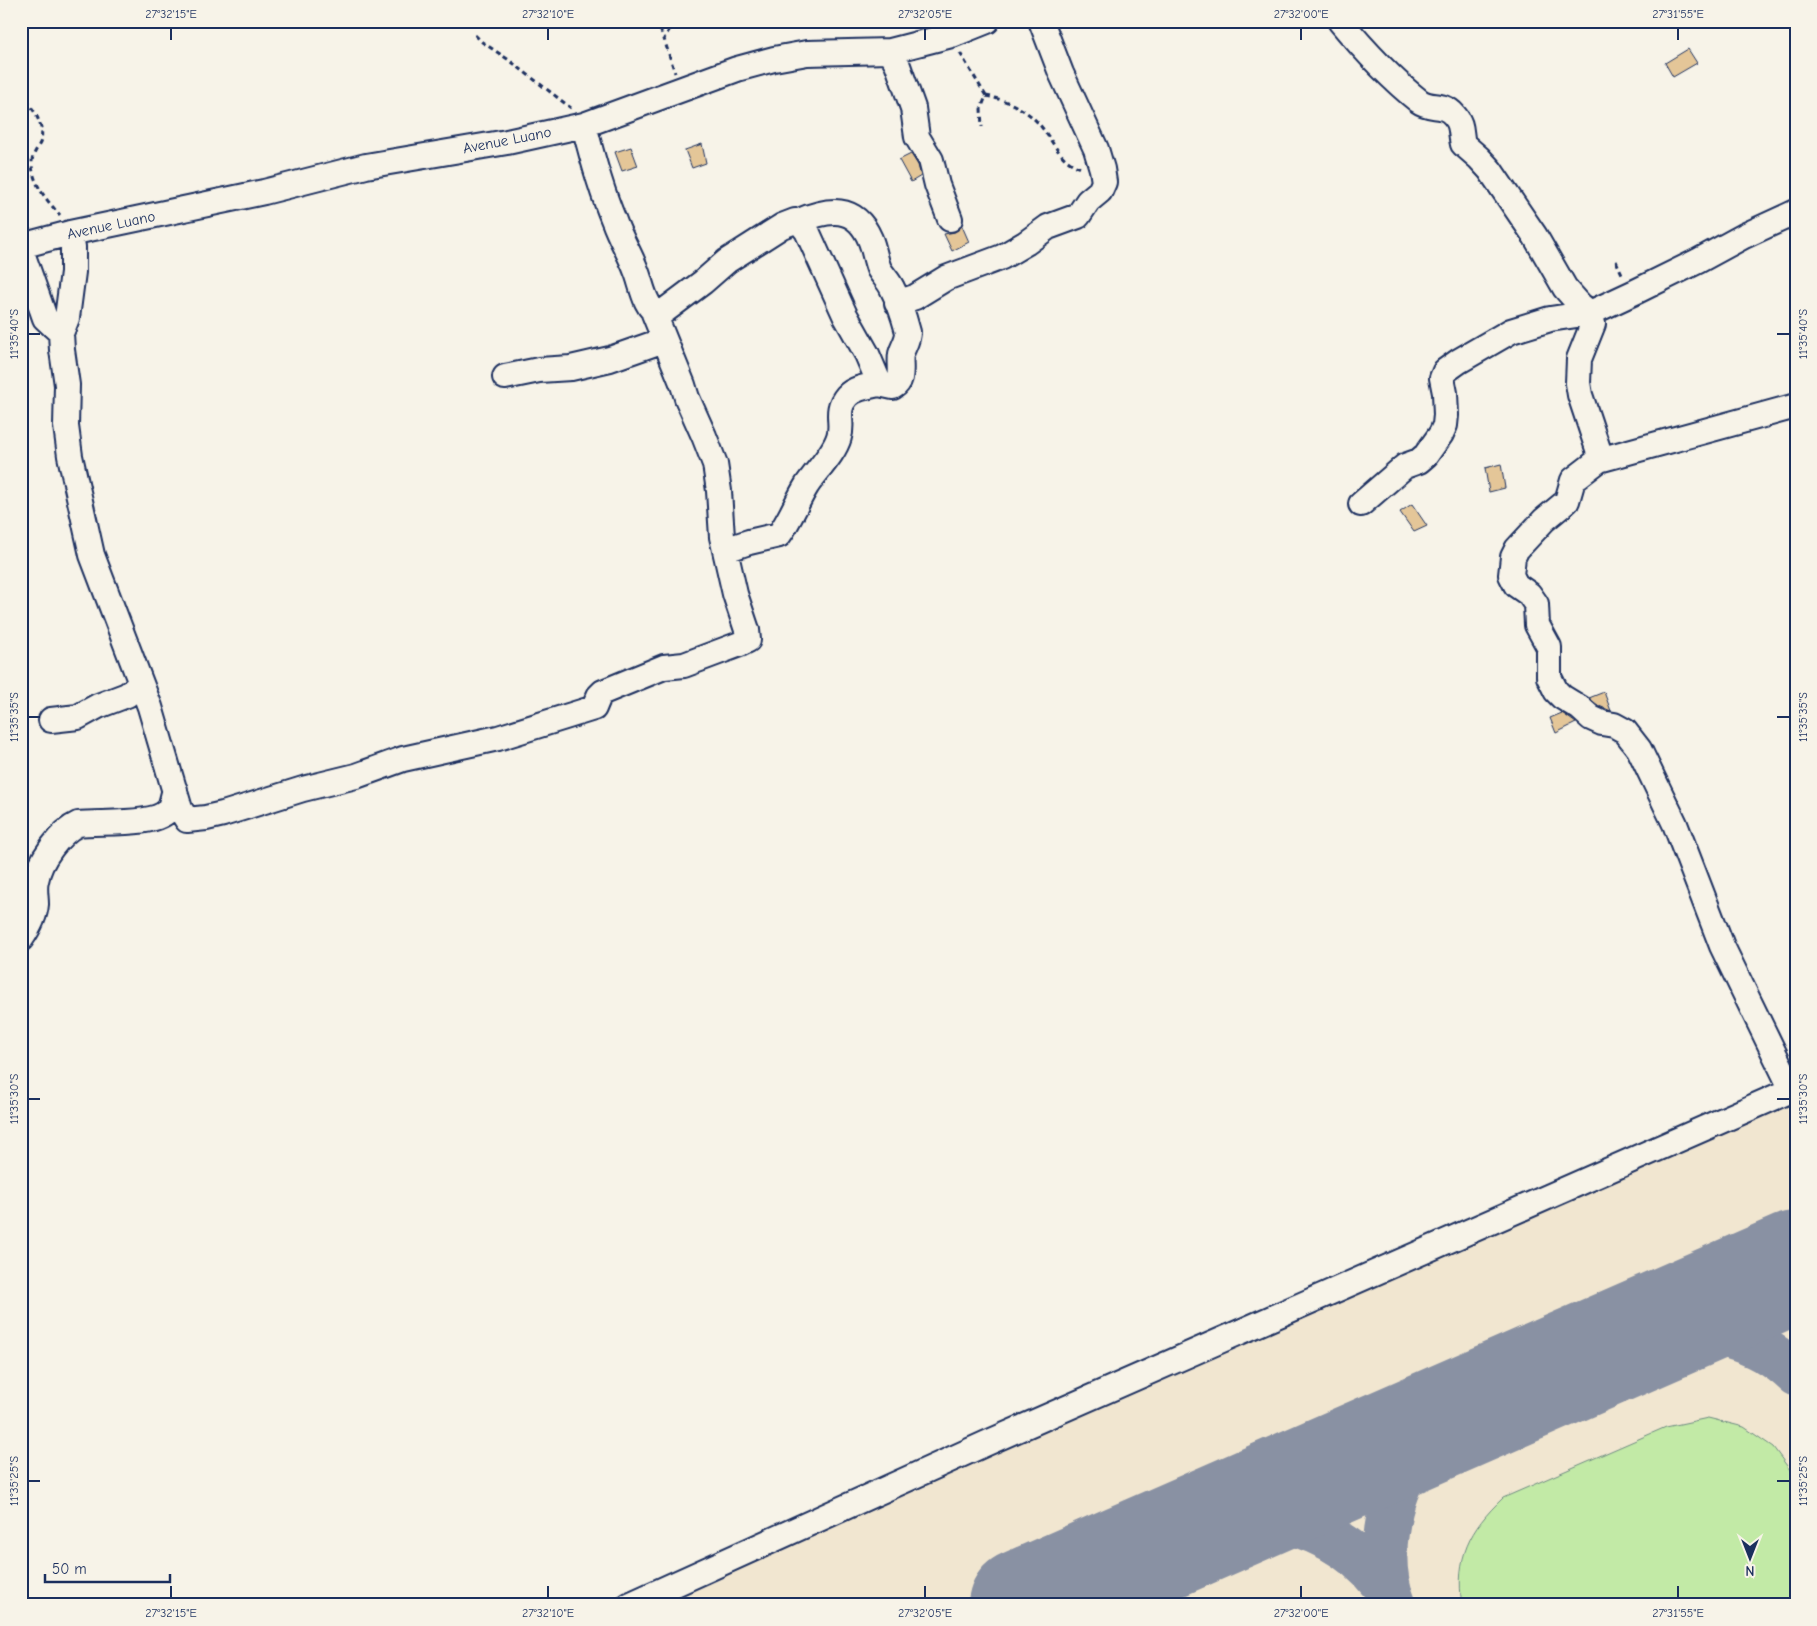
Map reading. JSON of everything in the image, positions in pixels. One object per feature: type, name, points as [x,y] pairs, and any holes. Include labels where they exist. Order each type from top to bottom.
[{"type":"street","name":"Avenue Luano","points":[[21,246],[70,233],[264,192],[366,166],[507,142],[584,125],[737,69],[774,59],[807,53],[890,51],[952,35],[987,21]]},
{"type":"street","points":[[897,303],[915,297],[946,278],[1002,257],[1026,244],[1048,227],[1078,216],[1088,201],[1100,191],[1104,182],[1096,149],[1061,73],[1041,21]]},
{"type":"street","points":[[1340,21],[1393,79],[1421,102],[1429,106],[1441,106],[1454,114],[1461,125],[1463,144],[1490,170],[1536,236],[1565,288],[1590,313],[1593,324],[1579,359],[1578,383],[1580,395],[1598,448],[1599,460]]},
{"type":"street","points":[[890,51],[897,63],[913,108],[917,137],[931,160],[937,185],[950,219]]},
{"type":"street","points":[[70,233],[73,247],[73,272],[67,318],[61,333],[67,385],[66,426],[70,456],[86,531],[95,564],[142,684],[180,809],[187,820],[206,818],[303,789],[356,776],[403,759],[498,738],[594,708],[599,696],[603,692],[664,667],[684,665],[748,640],[747,630],[735,594],[725,550],[715,464],[653,312],[647,302],[639,278],[614,223],[584,125]]},
{"type":"street","points":[[653,312],[658,314],[663,312],[727,261],[782,226],[795,221],[799,222],[819,213],[836,211],[849,215],[862,225],[871,240],[879,268],[892,287],[908,332],[908,338],[901,356],[902,372],[896,386],[879,384],[853,391],[847,396],[841,406],[839,436],[824,464],[808,485],[779,535],[725,550]]},
{"type":"street","points":[[1361,504],[1405,466],[1419,461],[1426,455],[1445,425],[1445,393],[1442,378],[1445,371],[1474,351],[1511,331],[1550,319],[1590,313],[1796,212]]},
{"type":"street","points":[[799,222],[807,231],[845,315],[867,354],[879,384]]},
{"type":"street","points":[[21,250],[45,318],[61,333]]},
{"type":"street","points":[[505,377],[539,370],[571,368],[610,359],[664,340]]},
{"type":"street","points":[[629,1605],[996,1439],[1794,1089],[1738,983],[1716,932],[1675,824],[1639,748],[1625,731],[1614,725],[1602,723],[1591,718],[1556,691],[1549,677],[1549,647],[1537,625],[1536,604],[1529,594],[1516,585],[1511,575],[1513,557],[1517,549],[1544,520],[1567,501],[1573,480],[1599,460],[1796,406]]},
{"type":"street","points":[[51,720],[78,717],[98,706],[127,695],[142,684]]},
{"type":"street","points":[[21,939],[32,920],[36,906],[35,882],[40,866],[57,839],[69,828],[78,824],[146,821],[160,817],[169,809],[175,790]]},
{"type":"path","points":[[656,21],[664,39],[680,90]]},
{"type":"path","points":[[664,39],[672,25],[671,21]]},
{"type":"path","points":[[475,35],[482,42],[510,60],[580,116],[584,125]]},
{"type":"path","points":[[952,35],[965,63],[986,96],[1009,102],[1028,114],[1040,125],[1065,159],[1072,165],[1090,171],[1104,182]]},
{"type":"path","points":[[21,93],[35,113],[41,132],[40,142],[32,160],[33,171],[48,203],[66,221],[70,233]]},
{"type":"path","points":[[982,127],[981,109],[986,96]]},
{"type":"shaded area","points":[[1796,1094],[1796,1605],[647,1605]]},
{"type":"green space","points":[[1708,1418],[1744,1427],[1773,1447],[1796,1481],[1796,1605],[1462,1605],[1461,1573],[1467,1546],[1481,1522],[1503,1498],[1666,1427]]},
{"type":"building","points":[[1688,49],[1697,63],[1673,77],[1665,63]]},
{"type":"building","points":[[702,144],[706,163],[692,168],[685,150]]},
{"type":"building","points":[[631,147],[638,166],[622,171],[615,152]]},
{"type":"building","points":[[911,154],[918,165],[921,176],[911,182],[899,160]]},
{"type":"building","points":[[962,226],[969,242],[952,251],[944,234],[955,232]]},
{"type":"building","points":[[1501,464],[1505,488],[1489,492],[1485,468]]},
{"type":"building","points":[[1412,504],[1427,526],[1414,532],[1400,512]]},
{"type":"building","points":[[1604,692],[1611,711],[1599,706],[1589,698]]},
{"type":"building","points":[[1562,713],[1576,723],[1556,733],[1550,718]]},
{"type":"taxiway","points":[[1656,1328],[1713,1333],[1731,1337],[1764,1351],[1796,1374]]},
{"type":"taxiway","points":[[1394,1605],[1389,1588],[1385,1550],[1391,1510],[1404,1474],[1414,1459],[1440,1431],[1481,1405]]},
{"type":"taxiway","points":[[1215,1521],[1275,1521],[1300,1526],[1316,1532],[1331,1539],[1358,1558],[1382,1582],[1391,1596]]},
{"type":"runway","points":[[1024,1605],[1796,1267]]}]
